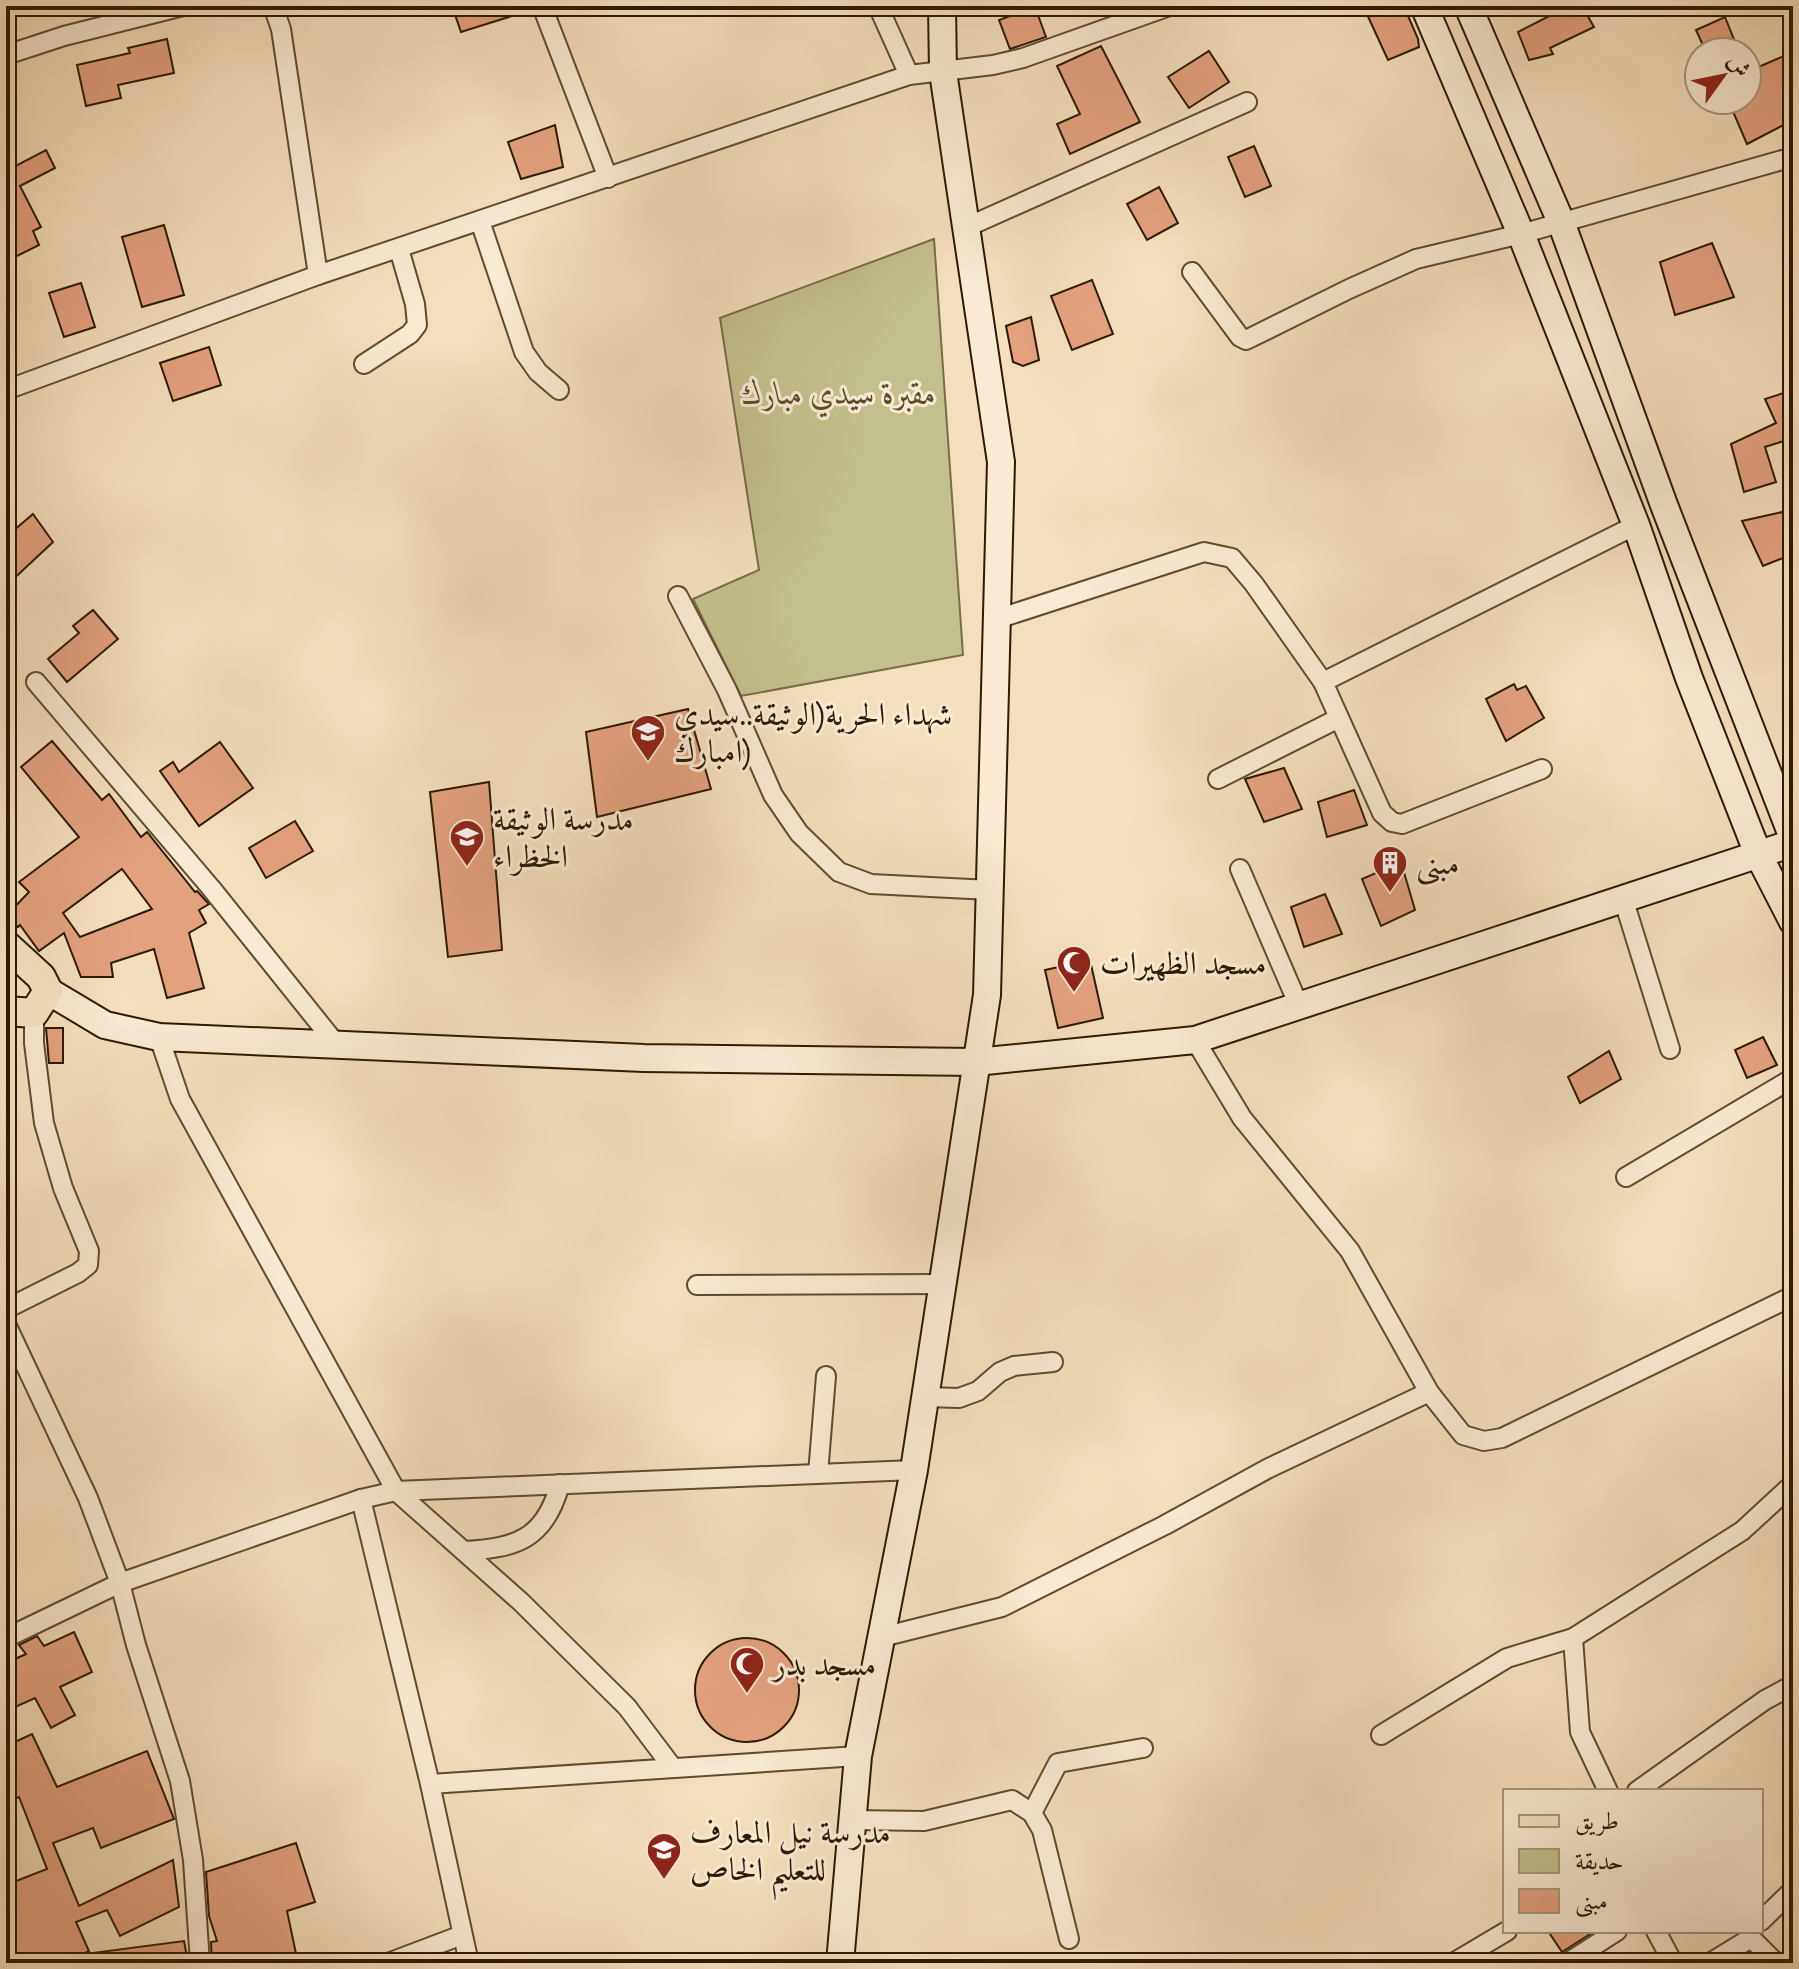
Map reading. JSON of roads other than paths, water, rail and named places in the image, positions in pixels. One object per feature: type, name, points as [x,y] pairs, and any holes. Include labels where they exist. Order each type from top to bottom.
[{"type":"main road","points":[[6,945],[41,977],[29,1005]]},
{"type":"street","points":[[6,55],[64,36],[183,6]]},
{"type":"street","points":[[273,6],[281,29],[318,275]]},
{"type":"street","points":[[542,6],[608,178]]},
{"type":"street","points":[[878,6],[909,75]]},
{"type":"street","points":[[840,1963],[858,1756],[914,1470],[987,995],[1001,462],[943,72],[942,6]]},
{"type":"street","points":[[1424,6],[1521,234],[1636,525],[1689,678],[1758,854],[1793,922]]},
{"type":"street","points":[[6,1309],[88,1265],[89,1251],[63,1188],[44,1123],[29,1005],[159,1037],[644,1058],[976,1062],[1195,1040],[1758,854],[1791,828],[1664,505],[1561,222],[1468,6]]},
{"type":"street","points":[[6,390],[318,275],[909,75],[993,65],[1023,58],[1167,7]]},
{"type":"street","points":[[967,227],[1247,102]]},
{"type":"street","points":[[1192,272],[1240,337],[1246,340],[1416,259],[1521,234],[1793,157]]},
{"type":"street","points":[[480,221],[524,352],[538,372],[559,390]]},
{"type":"street","points":[[364,364],[410,334],[417,325],[415,304],[399,249]]},
{"type":"street","points":[[1323,682],[1636,525]]},
{"type":"street","points":[[997,619],[1204,552],[1232,558],[1323,682],[1382,813],[1392,822],[1402,824],[1542,769]]},
{"type":"street","points":[[678,596],[727,690],[773,795],[799,833],[839,872],[871,884],[990,890]]},
{"type":"street","points":[[36,682],[211,888],[336,1044]]},
{"type":"street","points":[[1218,779],[1339,718]]},
{"type":"street","points":[[1240,869],[1299,1006]]},
{"type":"street","points":[[1623,898],[1670,1049]]},
{"type":"street","points":[[159,1037],[180,1099],[396,1491],[521,1602],[627,1707],[673,1768]]},
{"type":"street","points":[[1195,1040],[1242,1118],[1350,1251],[1429,1392],[1463,1435],[1484,1441],[1502,1438],[1793,1296]]},
{"type":"street","points":[[1626,1177],[1793,1078]]},
{"type":"street","points":[[697,1285],[942,1284]]},
{"type":"street","points":[[6,1324],[88,1498],[120,1583],[136,1645],[180,1781],[193,1860],[200,1963]]},
{"type":"street","points":[[925,1397],[959,1398],[978,1391],[1000,1372],[1014,1366],[1053,1362]]},
{"type":"street","points":[[818,1474],[826,1376]]},
{"type":"street","points":[[882,1637],[1002,1607],[1165,1525],[1269,1468],[1429,1392]]},
{"type":"street","points":[[6,1638],[120,1583],[361,1499],[396,1491],[914,1470]]},
{"type":"street","points":[[464,1551],[501,1549],[535,1533],[553,1508],[560,1484]]},
{"type":"street","points":[[1381,1735],[1507,1658],[1573,1638],[1742,1531],[1793,1484]]},
{"type":"street","points":[[361,1499],[430,1784],[469,1963]]},
{"type":"street","points":[[1573,1638],[1580,1732],[1607,1789]]},
{"type":"street","points":[[1640,1789],[1765,1700],[1793,1685]]},
{"type":"street","points":[[1032,1813],[1058,1763],[1143,1748]]},
{"type":"street","points":[[430,1784],[858,1756]]},
{"type":"street","points":[[852,1820],[924,1821],[1012,1800],[1032,1813],[1042,1830],[1069,1939]]},
{"type":"street","points":[[1763,1919],[1793,1890]]},
{"type":"street","points":[[1453,1963],[1504,1933]]},
{"type":"street","points":[[1567,1963],[1614,1933]]},
{"type":"street","points":[[1657,1933],[1673,1963]]},
{"type":"street","points":[[388,1963],[462,1935]]},
{"type":"street","points":[[1710,1963],[1752,1935],[1776,1963]]},
{"type":"place","name":"شهداء الحرية(الوثيقة..سيدي امبارك)","points":[[648,763]]},
{"type":"place","name":"مدرسة الوثيقة الخظراء","points":[[467,868]]},
{"type":"place","name":"مبنى","points":[[1390,894]]},
{"type":"place","name":"مسجد الظهيرات","points":[[1074,994]]},
{"type":"place","name":"مسجد بدر","points":[[747,1695]]},
{"type":"place","name":"مدرسة نيل المعارف للتعليم الخاص","points":[[664,1881]]},
{"type":"park label","name":"مقبرة سيدي مبارك","points":[[839,393]]}]
